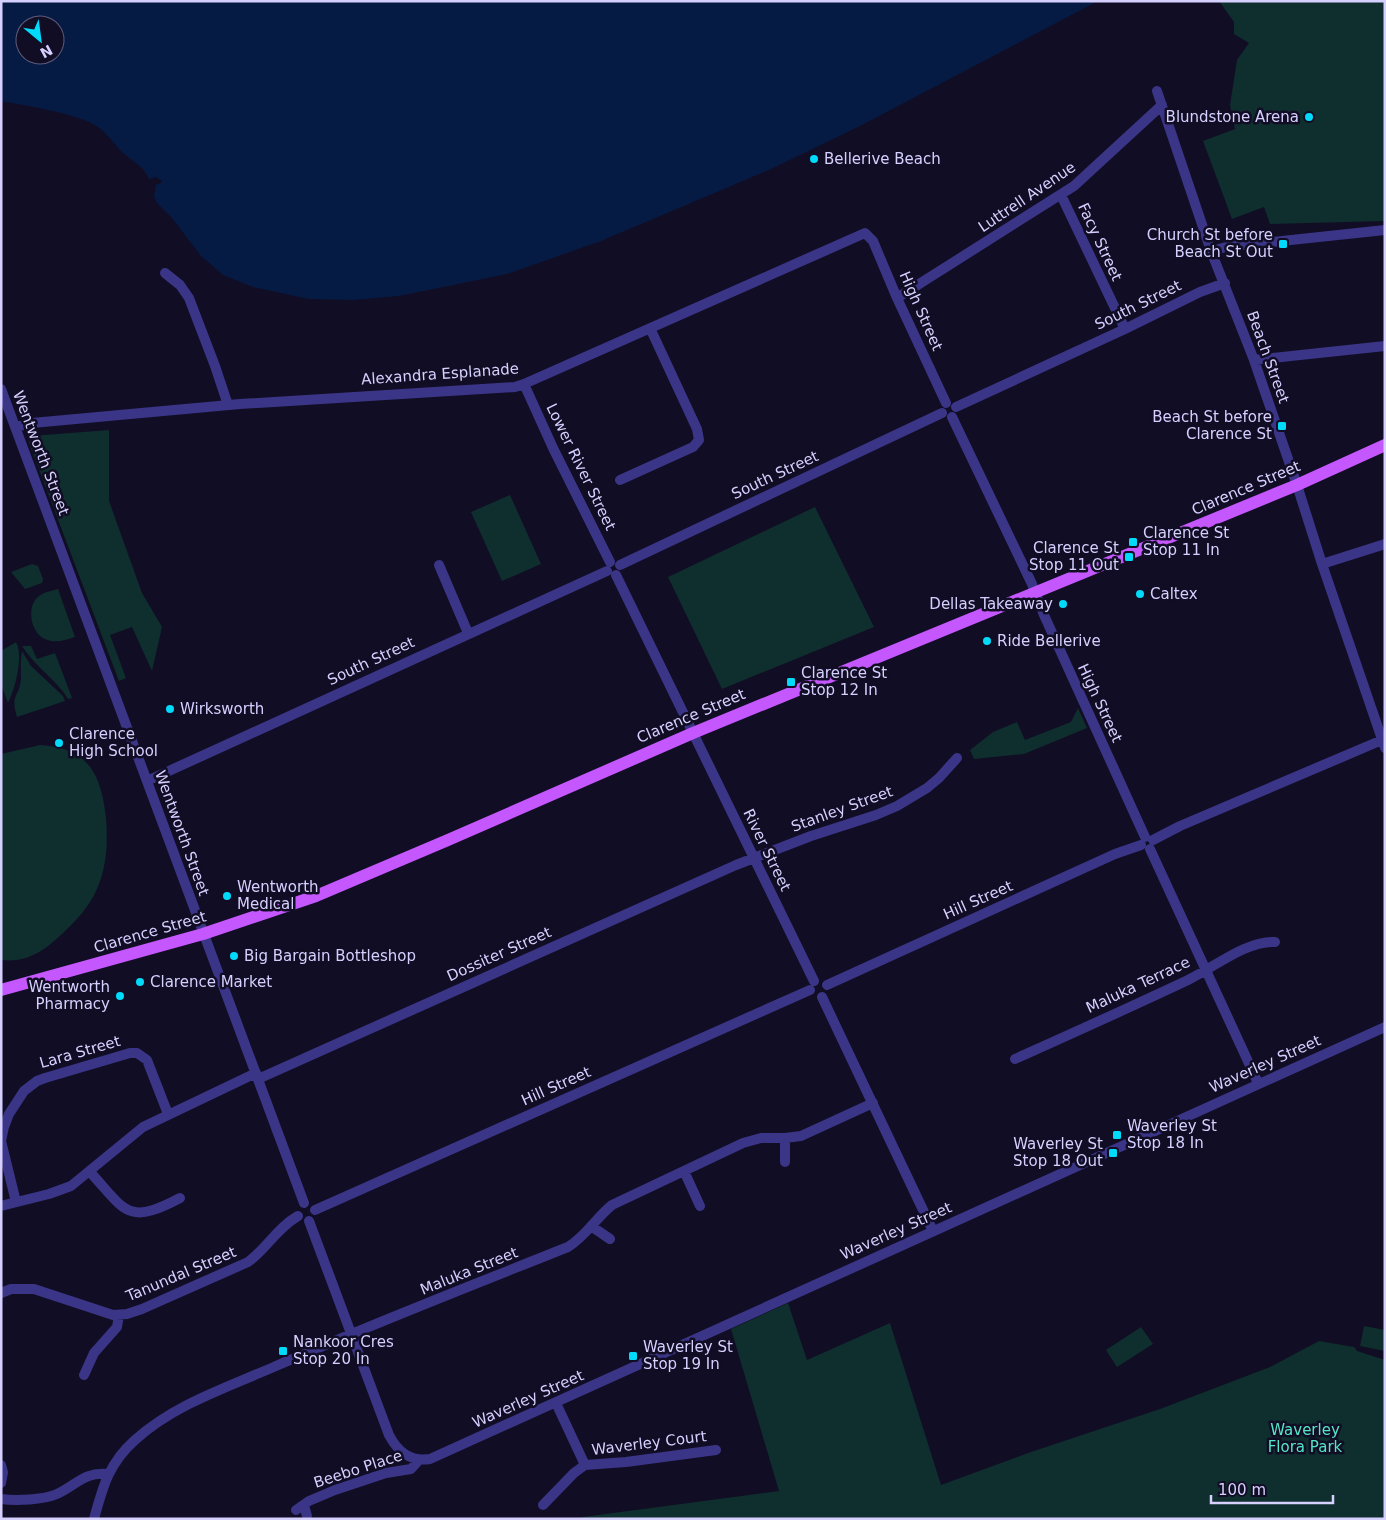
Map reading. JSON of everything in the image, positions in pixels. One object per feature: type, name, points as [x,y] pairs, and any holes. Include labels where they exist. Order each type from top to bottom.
[{"type":"main road","name":"Clarence Street","points":[[1,990],[203,934],[284,908],[348,883],[693,732],[1297,485],[1385,444]]},
{"type":"street","name":"Beach Street","points":[[1157,91],[1211,251],[1254,360],[1383,744]]},
{"type":"street","name":"Luttrell Avenue","points":[[897,298],[1074,186],[1162,105]]},
{"type":"street","name":"Facy Street","points":[[1061,195],[1125,329]]},
{"type":"street","points":[[1211,251],[1226,247],[1385,230]]},
{"type":"street","name":"High Street","points":[[865,234],[873,241],[897,298],[946,402]]},
{"type":"street","name":"Alexandra Esplanade","points":[[16,427],[32,423],[228,405],[515,387],[865,234]]},
{"type":"street","points":[[165,273],[180,285],[189,298],[216,366],[228,405]]},
{"type":"street","name":"South Street","points":[[956,407],[1200,292],[1225,283]]},
{"type":"street","points":[[620,480],[693,447],[699,440],[697,429],[650,328]]},
{"type":"street","points":[[1254,360],[1385,346]]},
{"type":"street","name":"Lower River Street","points":[[524,384],[553,448],[693,732]]},
{"type":"street","name":"Wentworth Street","points":[[1,389],[304,1203]]},
{"type":"street","points":[[946,402],[953,403],[956,407],[956,413],[947,415],[942,406],[946,402]]},
{"type":"street","name":"High Street","points":[[947,415],[1034,592],[1258,1083]]},
{"type":"street","name":"South Street","points":[[147,781],[947,415]]},
{"type":"street","points":[[1322,564],[1385,544]]},
{"type":"street","points":[[439,565],[468,633]]},
{"type":"street","name":"River Street","points":[[693,732],[754,858],[812,986]]},
{"type":"street","name":"Hill Street","points":[[827,985],[1115,854],[1147,843],[1189,822],[1383,744]]},
{"type":"street","name":"Stanley Street","points":[[754,858],[897,806],[928,788],[957,758]]},
{"type":"street","name":"Dossiter Street","points":[[1,1206],[62,1190],[75,1183],[136,1132],[168,1114],[754,858]]},
{"type":"street","name":"Maluka Terrace","points":[[1015,1059],[1191,979],[1255,945],[1275,942]]},
{"type":"street","points":[[823,981],[827,985],[827,991],[822,997],[814,996],[812,986],[823,981]]},
{"type":"street","name":"Hill Street","points":[[315,1210],[812,986]]},
{"type":"street","points":[[822,997],[933,1231]]},
{"type":"street","name":"Waverley Street","points":[[419,1460],[436,1457],[1385,1027]]},
{"type":"street","name":"Lara Street","points":[[16,1202],[2,1142],[4,1127],[16,1101],[36,1080],[130,1053],[137,1053],[147,1060],[168,1114]]},
{"type":"street","name":"Maluka Street","points":[[94,1519],[108,1474],[119,1457],[135,1439],[172,1413],[351,1334],[568,1247],[578,1240],[597,1218],[612,1205],[753,1140],[808,1134],[873,1103]]},
{"type":"street","points":[[785,1138],[785,1162]]},
{"type":"street","points":[[684,1171],[700,1206]]},
{"type":"street","points":[[90,1172],[122,1207],[138,1214],[153,1211],[180,1198]]},
{"type":"street","points":[[304,1203],[310,1204],[315,1210],[314,1217],[308,1221],[304,1221],[298,1216],[298,1209],[304,1203]]},
{"type":"street","name":"Tanundal Street","points":[[1,1293],[11,1289],[34,1289],[105,1314],[119,1315],[142,1309],[248,1262],[262,1251],[287,1223],[298,1216]]},
{"type":"street","points":[[308,1221],[392,1441],[402,1453],[419,1460]]},
{"type":"street","points":[[591,1226],[610,1239]]},
{"type":"street","name":"Tanundal Street","points":[[84,1375],[94,1353],[116,1327],[119,1315]]},
{"type":"street","name":"Waverley Court","points":[[556,1402],[585,1465]]},
{"type":"street","name":"Waverley Court","points":[[543,1505],[574,1473],[585,1465],[626,1462],[716,1450]]},
{"type":"street","name":"Beebo Place","points":[[307,1516],[300,1507],[335,1490],[374,1476],[411,1469],[419,1460]]},
{"type":"street","points":[[1,1465],[3,1472],[1,1483]]},
{"type":"street","points":[[1,1499],[12,1501],[55,1495],[84,1477],[108,1474]]},
{"type":"green space","name":"Blundstone Arena","points":[[1219,1],[1385,1],[1385,221],[1270,224],[1264,207],[1232,219],[1203,141],[1235,129],[1230,105],[1237,60],[1249,43],[1234,34],[1234,22]]},
{"type":"green space","points":[[109,430],[109,501],[142,593],[162,627],[152,671],[132,627],[110,635],[126,678],[119,681],[29,443],[31,436]]},
{"type":"green space","points":[[510,495],[541,564],[502,581],[471,512]]},
{"type":"green space","points":[[815,507],[874,627],[722,689],[668,577]]},
{"type":"green space","points":[[32,564],[38,566],[43,579],[42,583],[25,589],[11,572]]},
{"type":"green space","points":[[58,589],[75,637],[52,641],[40,636],[36,631],[31,612],[35,600],[39,596]]},
{"type":"green space","points":[[16,642],[19,664],[16,681],[8,703],[1,684],[1,651]]},
{"type":"green space","points":[[22,646],[31,646],[37,659],[55,653],[72,698],[68,699],[58,685]]},
{"type":"green space","points":[[22,651],[31,666],[63,696],[65,701],[17,717],[14,704],[21,679]]},
{"type":"green space","points":[[1078,708],[1087,728],[1024,754],[974,759],[970,750],[993,732],[1017,722],[1025,740],[1071,722]]},
{"type":"green space","points":[[40,745],[70,751],[81,758],[96,776],[104,802],[106,818],[107,845],[105,863],[97,889],[90,902],[62,934],[49,946],[27,958],[1,960],[1,754]]},
{"type":"green space","name":"Waverley Flora Park","points":[[788,1303],[807,1360],[890,1323],[941,1485],[1028,1453],[1160,1409],[1270,1367],[1319,1341],[1354,1347],[1357,1351],[1385,1360],[1385,1519],[581,1519],[583,1517],[779,1491],[731,1329]]},
{"type":"green space","points":[[1364,1326],[1385,1330],[1385,1351],[1360,1346]]},
{"type":"green space","points":[[1141,1327],[1153,1344],[1117,1367],[1106,1350]]},
{"type":"water","points":[[1,1],[1098,1],[860,126],[771,169],[601,241],[507,274],[399,296],[353,300],[309,299],[253,287],[223,275],[201,256],[172,218],[157,203],[154,196],[156,185],[162,181],[156,177],[149,179],[141,167],[122,152],[98,127],[78,118],[1,101]]},
{"type":"place","name":"Blundstone Arena","points":[[1309,117]]},
{"type":"place","name":"Bellerive Beach","points":[[814,159]]},
{"type":"place","name":"Church St before Beach St Out","points":[[1283,244]]},
{"type":"place","name":"Beach St before Clarence St","points":[[1282,426]]},
{"type":"place","name":"Clarence St Stop 11 In","points":[[1133,542]]},
{"type":"place","name":"Clarence St Stop 11 Out","points":[[1129,557]]},
{"type":"place","name":"Caltex","points":[[1140,594]]},
{"type":"place","name":"Dellas Takeaway","points":[[1063,604]]},
{"type":"place","name":"Ride Bellerive","points":[[987,641]]},
{"type":"place","name":"Clarence St Stop 12 In","points":[[791,682]]},
{"type":"place","name":"Wirksworth","points":[[170,709]]},
{"type":"place","name":"Clarence High School","points":[[59,743]]},
{"type":"place","name":"Wentworth Medical","points":[[227,896]]},
{"type":"place","name":"Big Bargain Bottleshop","points":[[234,956]]},
{"type":"place","name":"Clarence Market","points":[[140,982]]},
{"type":"place","name":"Wentworth Pharmacy","points":[[120,996]]},
{"type":"place","name":"Waverley St Stop 18 In","points":[[1117,1135]]},
{"type":"place","name":"Waverley St Stop 18 Out","points":[[1113,1153]]},
{"type":"place","name":"Nankoor Cres Stop 20 In","points":[[283,1351]]},
{"type":"place","name":"Waverley St Stop 19 In","points":[[633,1356]]}]
